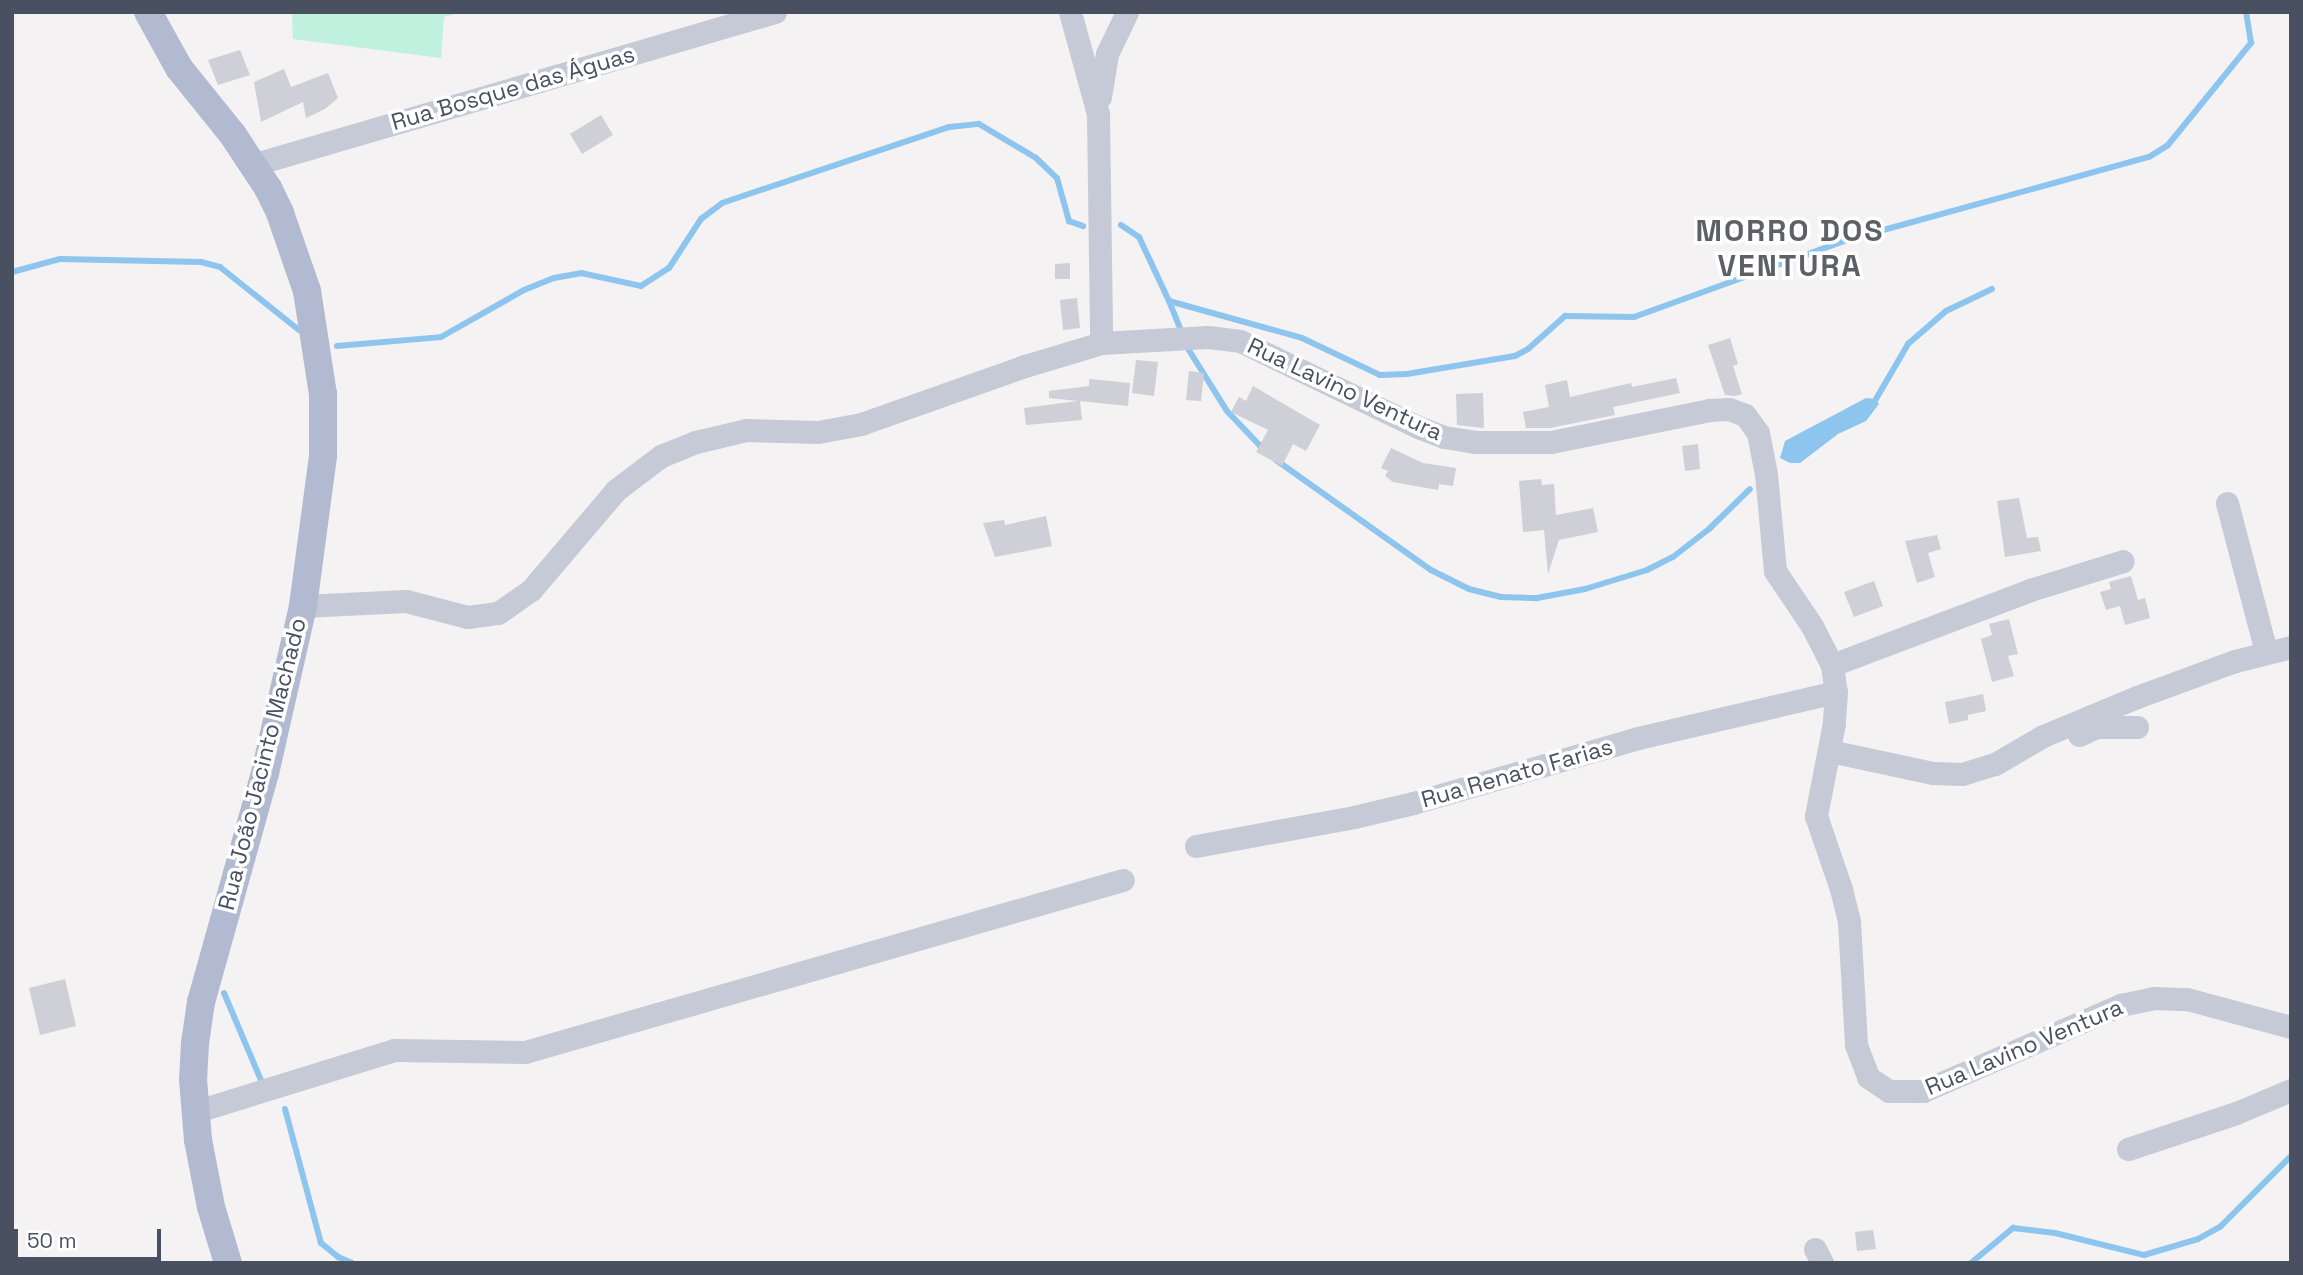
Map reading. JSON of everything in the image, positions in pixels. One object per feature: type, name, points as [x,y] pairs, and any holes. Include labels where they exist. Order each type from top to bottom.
[{"type":"main road","name":"Rua João Jacinto Machado","points":[[148,12],[179,68],[233,135],[268,188],[290,238],[307,291],[320,363],[323,456],[303,606],[265,774],[201,1002],[195,1043],[194,1112],[206,1183],[228,1263]]},
{"type":"street","name":"Rua Bosque das Águas","points":[[252,165],[775,12]]},
{"type":"street","points":[[1070,12],[1098,114]]},
{"type":"street","points":[[1101,344],[1098,114],[1107,54],[1127,12]]},
{"type":"street","name":"Rua Lavino Ventura","points":[[303,606],[406,601],[468,617],[498,613],[531,590],[621,484],[651,462],[677,449],[746,430],[776,428],[818,432],[861,424],[1025,366],[1101,344],[1208,337],[1240,341],[1418,427],[1444,437],[1482,443],[1551,442],[1709,410],[1740,413],[1755,427],[1762,448],[1775,571],[1812,626],[1832,665],[1836,692],[1830,751],[1817,799],[1816,822],[1841,889],[1849,922],[1857,1052],[1864,1072],[1878,1086],[1902,1093],[1923,1091],[2121,1005],[2154,998],[2187,999],[2291,1027]]},
{"type":"street","points":[[2227,503],[2266,652]]},
{"type":"street","points":[[1832,665],[2030,590],[2123,561]]},
{"type":"street","points":[[1987,768],[2043,736],[2137,697],[2266,652],[2291,648]]},
{"type":"street","name":"Rua Renato Farias","points":[[1196,845],[1413,803],[1638,738],[1836,692]]},
{"type":"street","points":[[1830,751],[1941,775],[1962,774],[2020,760],[2096,727],[2137,727]]},
{"type":"street","points":[[194,1112],[394,1050],[525,1052],[1124,880]]},
{"type":"street","points":[[2128,1149],[2236,1113],[2291,1090]]},
{"type":"green space","points":[[287,12],[463,12],[444,17],[441,58],[293,39],[292,15]]},
{"type":"water","points":[[1866,398],[1876,399],[1879,404],[1866,421],[1838,434],[1800,463],[1790,463],[1780,458],[1785,441]]},
{"type":"building","points":[[240,50],[250,75],[218,85],[208,60]]},
{"type":"building","points":[[284,69],[291,87],[328,73],[338,98],[325,109],[306,118],[303,102],[261,122],[254,82]]},
{"type":"building","points":[[601,115],[613,135],[582,154],[570,134]]},
{"type":"building","points":[[1070,263],[1070,279],[1055,279],[1055,264]]},
{"type":"building","points":[[1077,298],[1080,328],[1063,330],[1060,300]]},
{"type":"building","points":[[1730,338],[1738,364],[1733,366],[1742,394],[1735,396],[1725,395],[1708,345]]},
{"type":"building","points":[[1136,360],[1158,362],[1154,396],[1132,393]]},
{"type":"building","points":[[1189,371],[1204,373],[1201,401],[1186,400]]},
{"type":"building","points":[[1676,378],[1680,393],[1613,407],[1615,415],[1550,428],[1526,428],[1523,412],[1549,407],[1545,385],[1567,380],[1570,397],[1631,383],[1632,387]]},
{"type":"building","points":[[1089,379],[1130,383],[1128,406],[1080,401],[1082,420],[1026,425],[1024,408],[1078,401],[1049,398],[1049,391],[1089,386]]},
{"type":"building","points":[[1253,386],[1320,425],[1306,451],[1293,444],[1282,466],[1256,452],[1268,430],[1231,412],[1239,397],[1246,401]]},
{"type":"building","points":[[1483,393],[1484,428],[1457,425],[1456,394]]},
{"type":"building","points":[[1698,444],[1700,469],[1685,471],[1682,446]]},
{"type":"building","points":[[1391,448],[1423,463],[1456,468],[1453,486],[1439,484],[1438,490],[1393,482],[1385,476],[1388,471],[1381,468]]},
{"type":"building","points":[[1541,479],[1542,485],[1554,484],[1556,515],[1593,508],[1598,532],[1559,540],[1548,574],[1544,530],[1523,532],[1519,481]]},
{"type":"building","points":[[2019,498],[2027,538],[2038,537],[2041,551],[2005,557],[1997,501]]},
{"type":"building","points":[[1046,516],[1052,546],[995,557],[983,523],[1004,520],[1005,525]]},
{"type":"building","points":[[1937,535],[1941,549],[1928,553],[1935,577],[1917,583],[1905,541]]},
{"type":"building","points":[[2131,576],[2138,600],[2145,598],[2150,618],[2125,625],[2120,606],[2106,610],[2100,592],[2111,589],[2109,582]]},
{"type":"building","points":[[1874,581],[1883,606],[1854,617],[1844,592]]},
{"type":"building","points":[[2009,619],[2018,654],[2008,656],[2014,676],[1992,682],[1981,639],[1992,635],[1989,624]]},
{"type":"building","points":[[1983,694],[1986,711],[1968,715],[1968,720],[1949,724],[1945,702]]},
{"type":"building","points":[[65,979],[76,1026],[40,1035],[29,988]]},
{"type":"building","points":[[1873,1230],[1876,1249],[1857,1251],[1855,1232]]},
{"type":"waterway","points":[[1121,225],[1139,237],[1169,301],[1302,338],[1380,375],[1407,374],[1515,356],[1528,349],[1565,316],[1634,317],[1847,240],[2149,157],[2168,145],[2251,43],[2246,12]]},
{"type":"waterway","points":[[337,346],[441,337],[524,290],[554,278],[581,273],[641,286],[669,268],[701,219],[722,203],[949,127],[979,124],[1036,158],[1057,178],[1069,221],[1083,226]]},
{"type":"waterway","points":[[12,272],[60,259],[201,262],[220,267],[299,330]]},
{"type":"waterway","points":[[1876,399],[1908,344],[1946,311],[1992,289]]},
{"type":"waterway","points":[[1169,301],[1181,330]]},
{"type":"waterway","points":[[1187,347],[1227,411],[1265,451]]},
{"type":"waterway","points":[[1276,460],[1431,570],[1469,589],[1501,597],[1537,598],[1585,589],[1647,570],[1673,557],[1709,529],[1750,489]]},
{"type":"waterway","points":[[224,993],[261,1080]]},
{"type":"waterway","points":[[285,1109],[321,1243],[338,1257],[352,1263]]},
{"type":"waterway","points":[[1971,1263],[2013,1228],[2055,1233],[2144,1255],[2198,1239],[2220,1227],[2291,1156]]},
{"type":"district","name":"MORRO DOS VENTURA","points":[[1790,248]]}]
